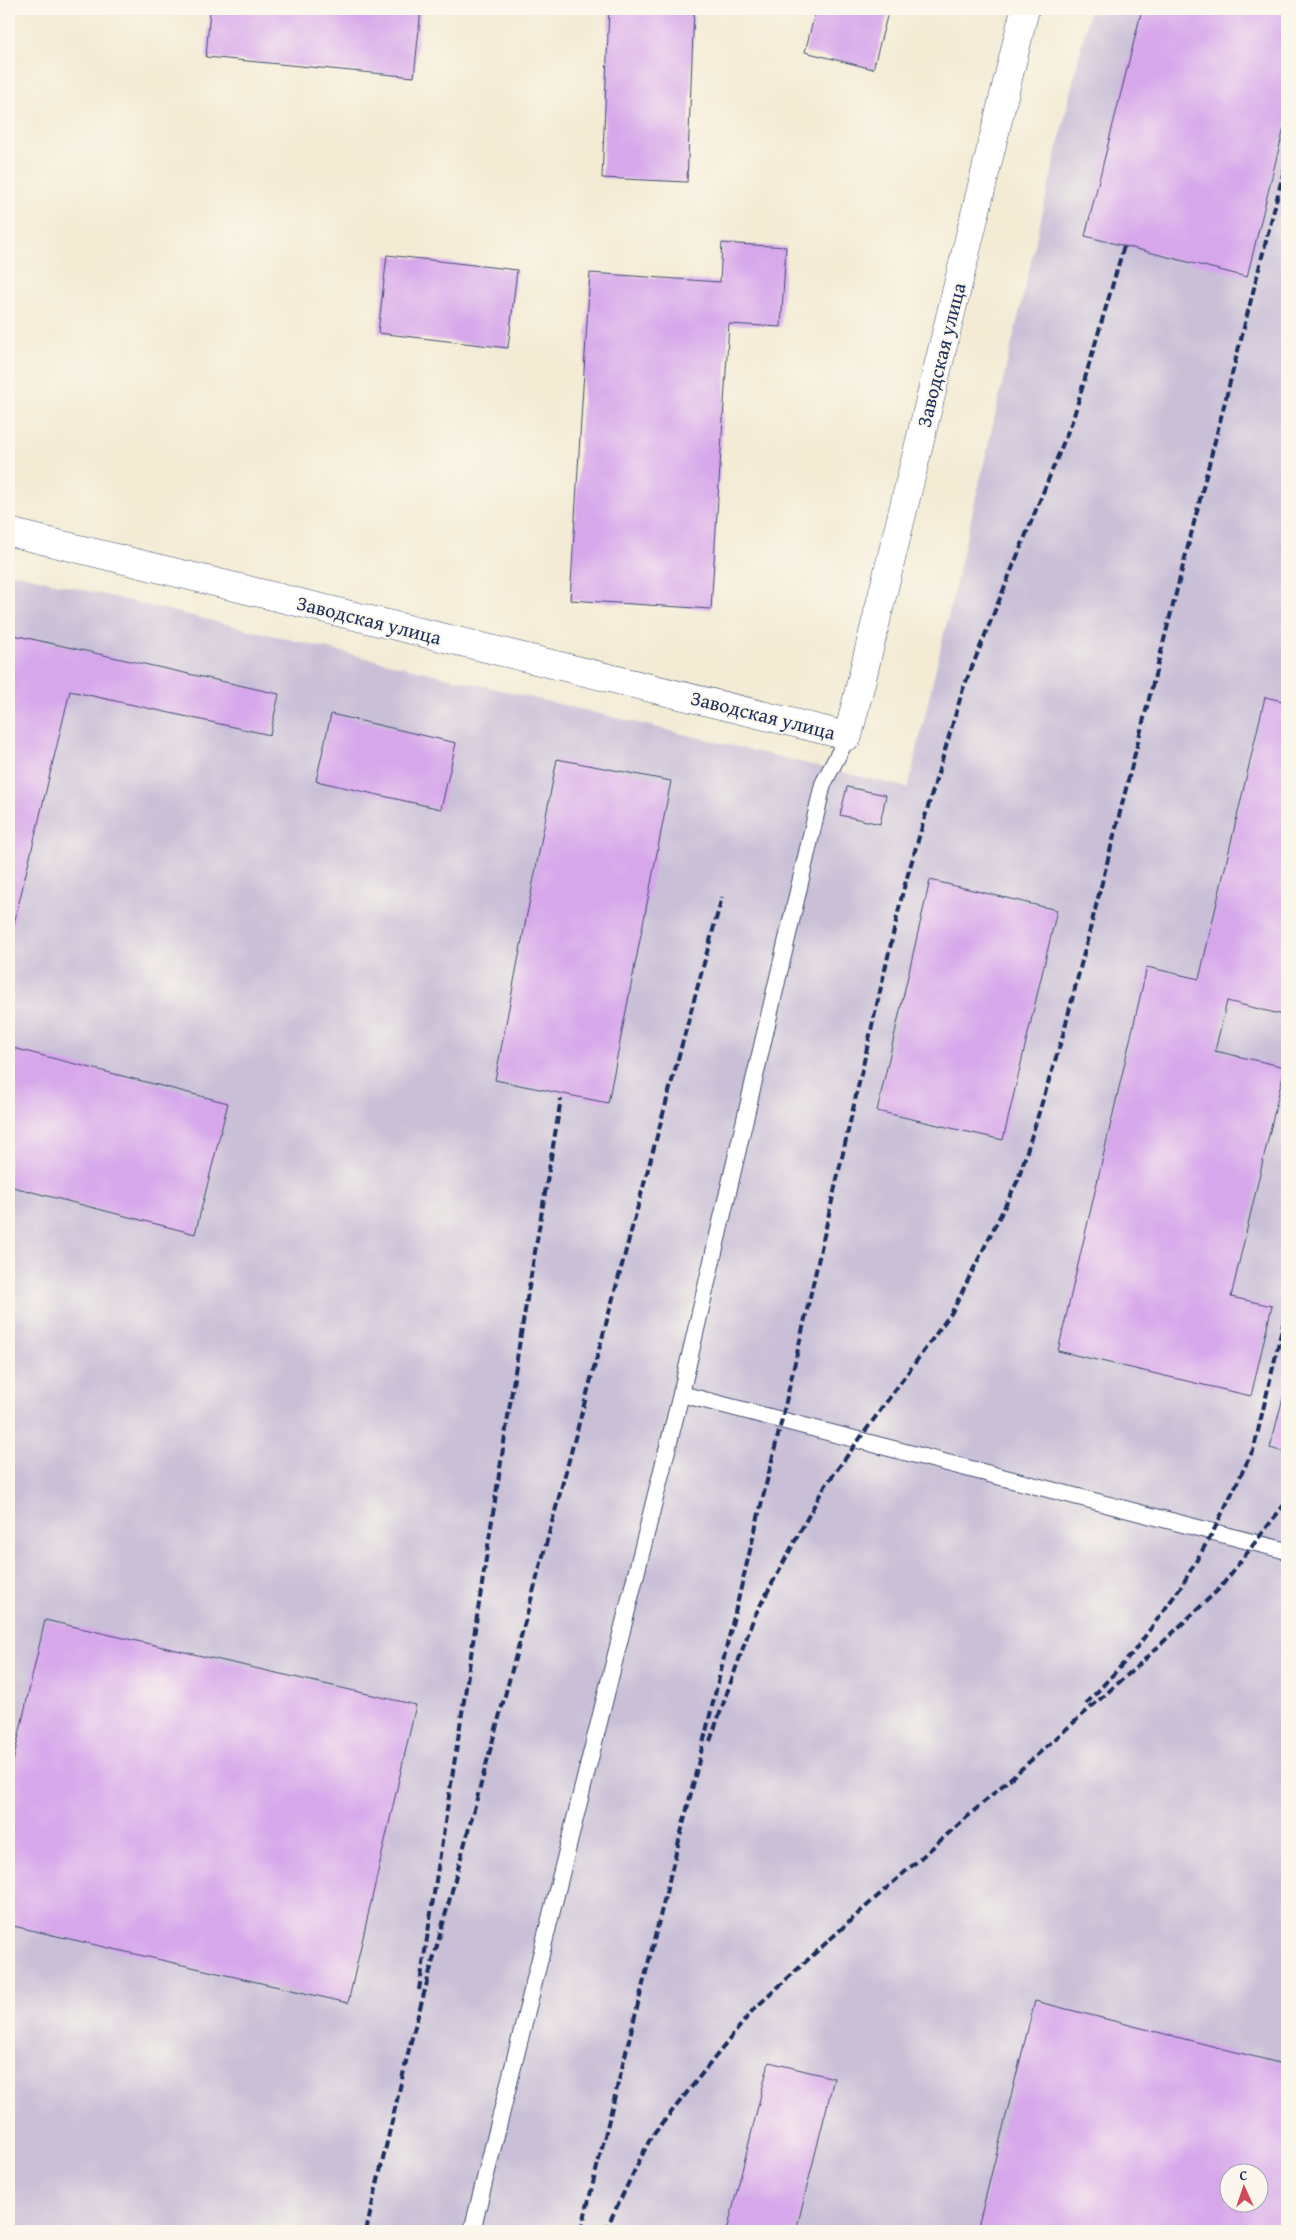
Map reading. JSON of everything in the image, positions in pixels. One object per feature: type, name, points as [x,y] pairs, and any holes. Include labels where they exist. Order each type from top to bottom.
[{"type":"street","name":"Заводская улица","points":[[9,532],[848,736],[1025,9]]},
{"type":"lane","points":[[472,2231],[681,1394],[823,784],[848,736]]},
{"type":"lane","points":[[681,1394],[1287,1551]]},
{"type":"shaded area","points":[[1090,9],[1287,9],[1287,2231],[9,2231],[9,572],[908,788]]},
{"type":"building","points":[[210,9],[421,9],[414,77],[206,57]]},
{"type":"building","points":[[609,9],[694,9],[687,182],[602,178]]},
{"type":"building","points":[[816,9],[889,9],[873,69],[805,52]]},
{"type":"building","points":[[1142,9],[1287,9],[1287,116],[1247,277],[1085,236]]},
{"type":"building","points":[[722,243],[786,247],[781,327],[729,324],[711,609],[570,600],[590,273],[720,282]]},
{"type":"building","points":[[387,255],[517,270],[508,348],[378,333]]},
{"type":"building","points":[[9,634],[279,694],[270,735],[70,691],[9,944]]},
{"type":"building","points":[[1265,697],[1287,702],[1287,1016],[1227,1001],[1215,1051],[1285,1067],[1231,1297],[1272,1306],[1251,1396],[1058,1351],[1147,967],[1199,979]]},
{"type":"building","points":[[331,714],[456,743],[441,809],[316,781]]},
{"type":"building","points":[[557,759],[671,781],[608,1103],[495,1080]]},
{"type":"building","points":[[847,787],[886,795],[880,824],[840,815]]},
{"type":"building","points":[[930,880],[1057,910],[1003,1140],[877,1111]]},
{"type":"building","points":[[9,1047],[228,1103],[195,1234],[9,1186]]},
{"type":"building","points":[[1287,1382],[1287,1453],[1270,1448]]},
{"type":"building","points":[[45,1620],[416,1705],[348,2003],[9,1925],[9,1779]]},
{"type":"building","points":[[1035,2001],[1287,2065],[1287,2231],[977,2231]]},
{"type":"building","points":[[769,2062],[834,2078],[796,2231],[727,2231]]},
{"type":"railway","points":[[710,1741],[754,1617],[823,1489],[952,1312],[1018,1180],[1063,1035],[1287,159]]},
{"type":"railway","points":[[581,2231],[691,1793],[782,1419],[903,891],[963,689],[1073,419],[1124,246]]},
{"type":"railway","points":[[366,2231],[410,2045],[722,897]]},
{"type":"railway","points":[[419,1990],[519,1346],[561,1099]]},
{"type":"railway","points":[[1086,1704],[1132,1654],[1181,1587],[1213,1532],[1254,1448],[1287,1308]]},
{"type":"railway","points":[[605,2231],[650,2139],[752,2011],[862,1910],[1142,1662],[1220,1588],[1287,1501]]}]
